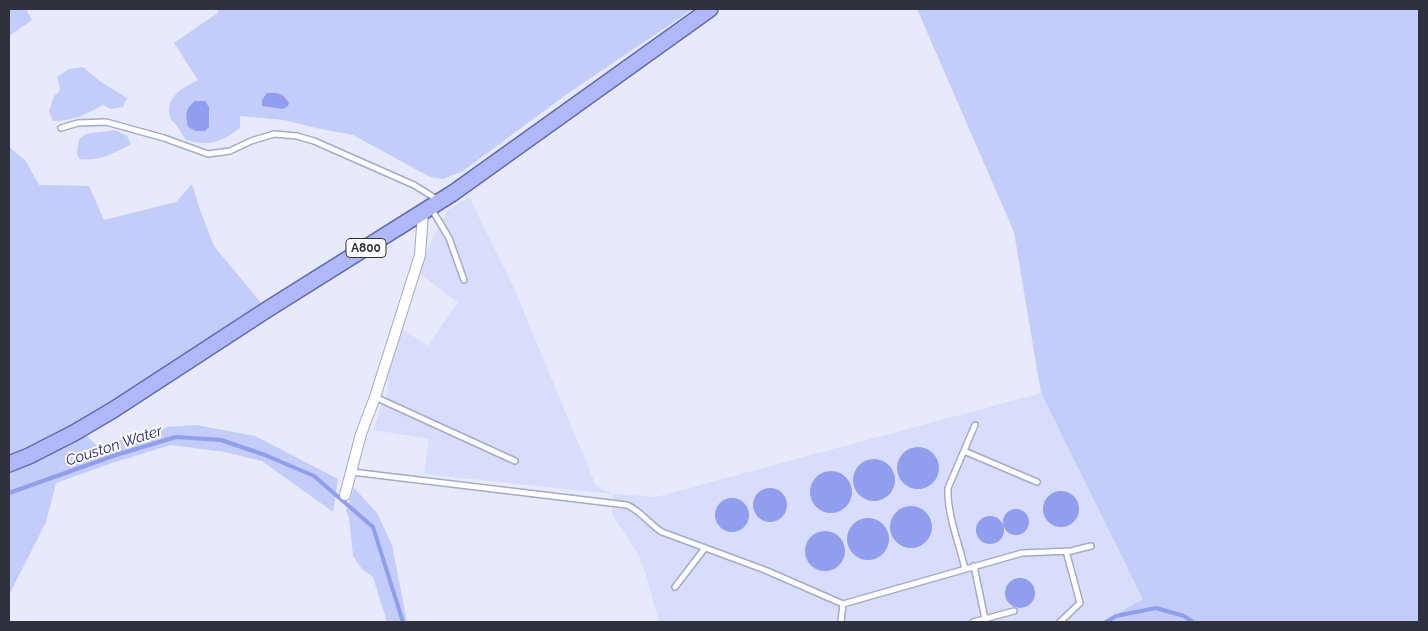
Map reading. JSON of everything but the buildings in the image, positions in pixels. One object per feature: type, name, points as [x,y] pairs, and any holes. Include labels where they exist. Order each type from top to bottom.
[{"type":"main road","name":"A800","points":[[9,464],[66,437],[113,410],[268,309],[431,208],[710,9]]},
{"type":"street","points":[[345,495],[361,434],[375,397],[420,255],[431,208]]},
{"type":"lane","points":[[61,128],[78,124],[106,122],[164,138],[208,154],[230,151],[251,141],[274,134],[297,136],[314,141],[414,185],[431,208],[449,238],[464,280]]},
{"type":"lane","points":[[375,397],[515,461]]},
{"type":"lane","points":[[965,569],[951,514],[948,488],[975,425]]},
{"type":"lane","points":[[964,451],[1037,482]]},
{"type":"lane","points":[[352,472],[627,505],[634,508],[655,528],[662,532],[765,570],[843,604],[1022,553],[1066,551],[1091,546]]},
{"type":"lane","points":[[675,588],[705,548]]},
{"type":"lane","points":[[1060,622],[1080,603],[1066,551]]},
{"type":"lane","points":[[974,566],[986,621]]},
{"type":"lane","points":[[841,622],[843,604]]},
{"type":"lane","points":[[973,622],[986,621],[1014,611]]},
{"type":"shaded area","points":[[9,9],[26,9],[32,20],[9,36]]},
{"type":"shaded area","points":[[217,9],[693,9],[567,94],[463,171],[443,179],[430,177],[353,135],[284,120],[240,116],[240,128],[221,140],[201,143],[186,140],[171,120],[170,106],[175,95],[198,80],[174,43],[219,12]]},
{"type":"shaded area","points":[[917,9],[1419,9],[1419,622],[1103,622],[1143,599],[1041,393],[1014,232]]},
{"type":"shaded area","points":[[83,67],[101,82],[127,98],[123,107],[111,109],[103,105],[80,116],[67,120],[53,121],[49,111],[54,96],[60,89],[57,77],[69,69]]},
{"type":"shaded area","points":[[115,130],[127,136],[131,144],[99,158],[79,159],[77,153],[79,139],[86,134]]},
{"type":"shaded area","points":[[9,147],[26,161],[39,185],[89,186],[104,220],[176,202],[192,184],[214,246],[262,304],[70,427],[9,457]]},
{"type":"shaded area","points":[[469,197],[514,288],[596,486],[613,494],[424,474],[429,439],[374,430],[380,409],[384,405],[389,382],[385,376],[402,329],[428,346],[458,303],[418,272],[448,210]]},
{"type":"shaded area","points":[[1041,393],[1144,600],[1103,622],[659,622],[645,571],[638,554],[612,514],[613,494],[656,497]]},
{"type":"shaded area","points":[[196,425],[255,436],[338,479],[333,512],[262,461],[225,452],[171,445],[56,483],[46,522],[9,595],[9,471],[45,458],[86,435],[97,446],[167,427]]},
{"type":"shaded area","points":[[354,488],[377,513],[392,545],[407,622],[387,622],[373,577],[362,569],[353,556],[349,517],[346,511]]},
{"type":"water","points":[[267,93],[282,95],[289,103],[288,106],[283,109],[262,106],[262,100]]},
{"type":"water","points":[[195,101],[205,101],[209,107],[209,127],[205,131],[196,131],[188,127],[187,112]]},
{"type":"water","points":[[922,447],[930,450],[936,456],[939,468],[936,480],[930,486],[914,489],[906,486],[900,480],[897,464],[900,456],[906,450]]},
{"type":"water","points":[[878,459],[886,462],[892,468],[895,480],[892,492],[886,498],[870,501],[862,498],[856,492],[853,476],[856,468],[862,462]]},
{"type":"water","points":[[835,471],[843,474],[849,480],[852,492],[849,504],[843,510],[827,513],[819,510],[813,504],[810,488],[813,480],[819,474]]},
{"type":"water","points":[[770,488],[777,489],[782,493],[786,498],[786,512],[782,517],[777,521],[770,522],[763,521],[758,517],[754,512],[753,505],[754,498],[758,493],[763,489]]},
{"type":"water","points":[[1061,491],[1068,492],[1074,496],[1078,502],[1078,516],[1074,522],[1068,526],[1061,527],[1054,526],[1048,522],[1044,516],[1043,509],[1044,502],[1048,496],[1054,492]]},
{"type":"water","points":[[732,498],[744,503],[749,515],[744,527],[732,532],[720,527],[715,515],[720,503]]},
{"type":"water","points":[[911,506],[926,512],[932,527],[926,542],[911,548],[896,542],[890,527],[896,512]]},
{"type":"water","points":[[1016,509],[1025,513],[1029,522],[1025,531],[1016,535],[1007,531],[1003,522],[1007,513]]},
{"type":"water","points":[[990,516],[1000,520],[1004,530],[1000,540],[990,544],[980,540],[976,530],[980,520]]},
{"type":"water","points":[[868,518],[883,524],[889,539],[883,554],[868,560],[853,554],[847,539],[853,524]]},
{"type":"water","points":[[829,531],[836,534],[842,540],[845,551],[844,559],[836,568],[829,571],[821,571],[814,568],[806,559],[805,547],[808,540],[817,532]]},
{"type":"water","points":[[1020,578],[1031,582],[1035,593],[1031,604],[1020,608],[1009,604],[1005,593],[1009,582]]},
{"type":"waterway","name":"Couston Water","points":[[9,493],[116,455],[176,437],[221,440],[265,455],[314,476],[373,527],[403,622]]},
{"type":"waterway","name":"Couston Water","points":[[1106,622],[1116,616],[1156,608],[1184,616],[1193,622]]}]
